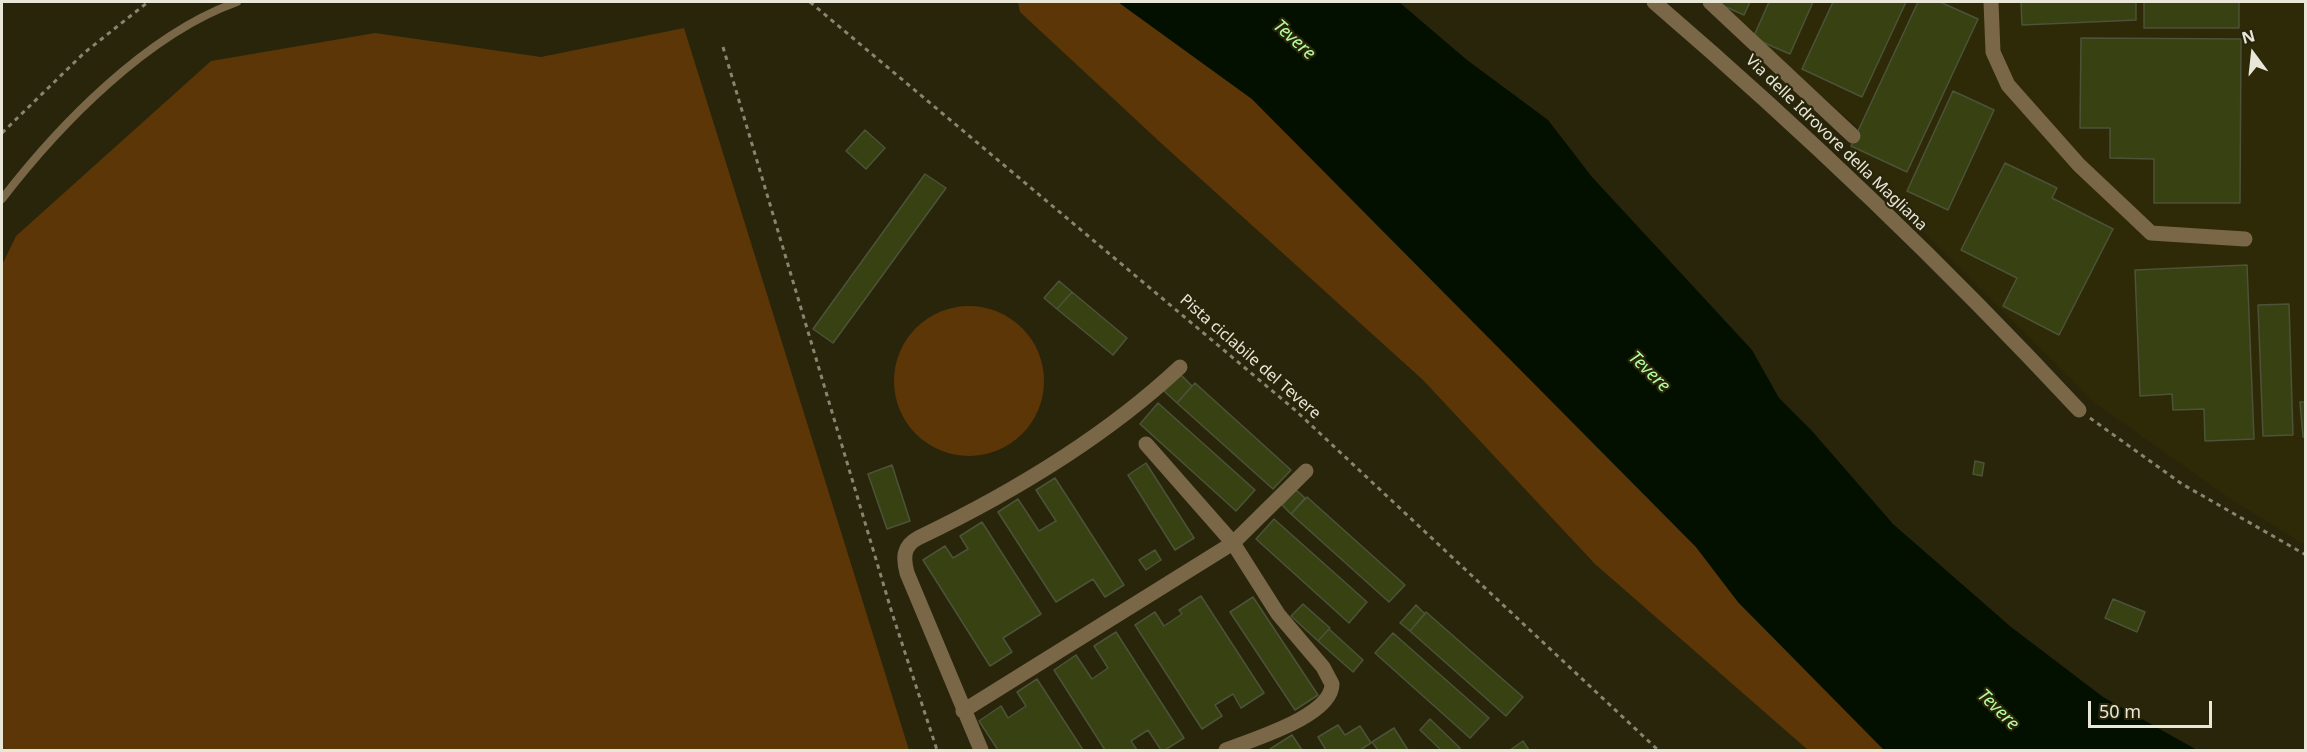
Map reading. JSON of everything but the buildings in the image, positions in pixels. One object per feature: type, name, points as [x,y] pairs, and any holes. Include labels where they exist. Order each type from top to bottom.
[{"type":"street","name":"Via delle Idrovore della Magliana","points":[[1654,2],[1668,8],[1990,314],[2079,410]]},
{"type":"street","points":[[1710,2],[1853,135]]},
{"type":"street","points":[[1991,2],[1993,52],[2008,85],[2079,165],[2131,214],[2151,232],[2245,239]]},
{"type":"street","points":[[981,750],[907,573],[904,558],[907,546],[918,538],[996,498],[1099,434],[1143,402],[1180,367]]},
{"type":"street","points":[[1146,444],[1233,543],[1285,623],[1327,673],[1332,689],[1326,701],[1308,715],[1226,750]]},
{"type":"street","points":[[963,711],[1233,543],[1306,471]]},
{"type":"lane","points":[[2,200],[69,119],[127,69],[176,33],[221,7],[237,2]]},
{"type":"path","points":[[2,134],[84,53],[148,2]]},
{"type":"path","name":"Pista ciclabile del Tevere","points":[[810,2],[1295,410],[1658,750]]},
{"type":"path","points":[[723,47],[889,602],[937,750]]},
{"type":"path","points":[[2079,410],[2182,484],[2306,555]]},
{"type":"shaded area","points":[[1018,2],[1118,2],[1252,99],[1696,547],[1738,602],[1884,750],[1808,750],[1595,564],[1423,380],[1020,12]]},
{"type":"shaded area","points":[[1714,2],[2305,2],[2305,545],[2232,500],[2095,403],[1844,153],[1851,146],[1859,128],[1753,38],[1755,32]]},
{"type":"shaded area","points":[[684,28],[909,750],[2,750],[2,265],[16,236],[211,61],[375,33],[541,57]]},
{"type":"shaded area","points":[[969,306],[984,307],[998,312],[1022,328],[1038,352],[1043,366],[1043,396],[1038,410],[1022,434],[998,450],[984,455],[969,456],[954,455],[940,450],[916,434],[900,410],[895,396],[894,381],[895,366],[900,352],[916,328],[940,312],[954,307]]},
{"type":"water","name":"Tevere","points":[[1118,2],[1399,2],[1467,60],[1548,120],[1592,177],[1752,350],[1779,398],[1812,431],[1893,524],[2011,627],[2103,697],[2197,750],[1884,750],[1738,602],[1696,547],[1252,99]]}]
